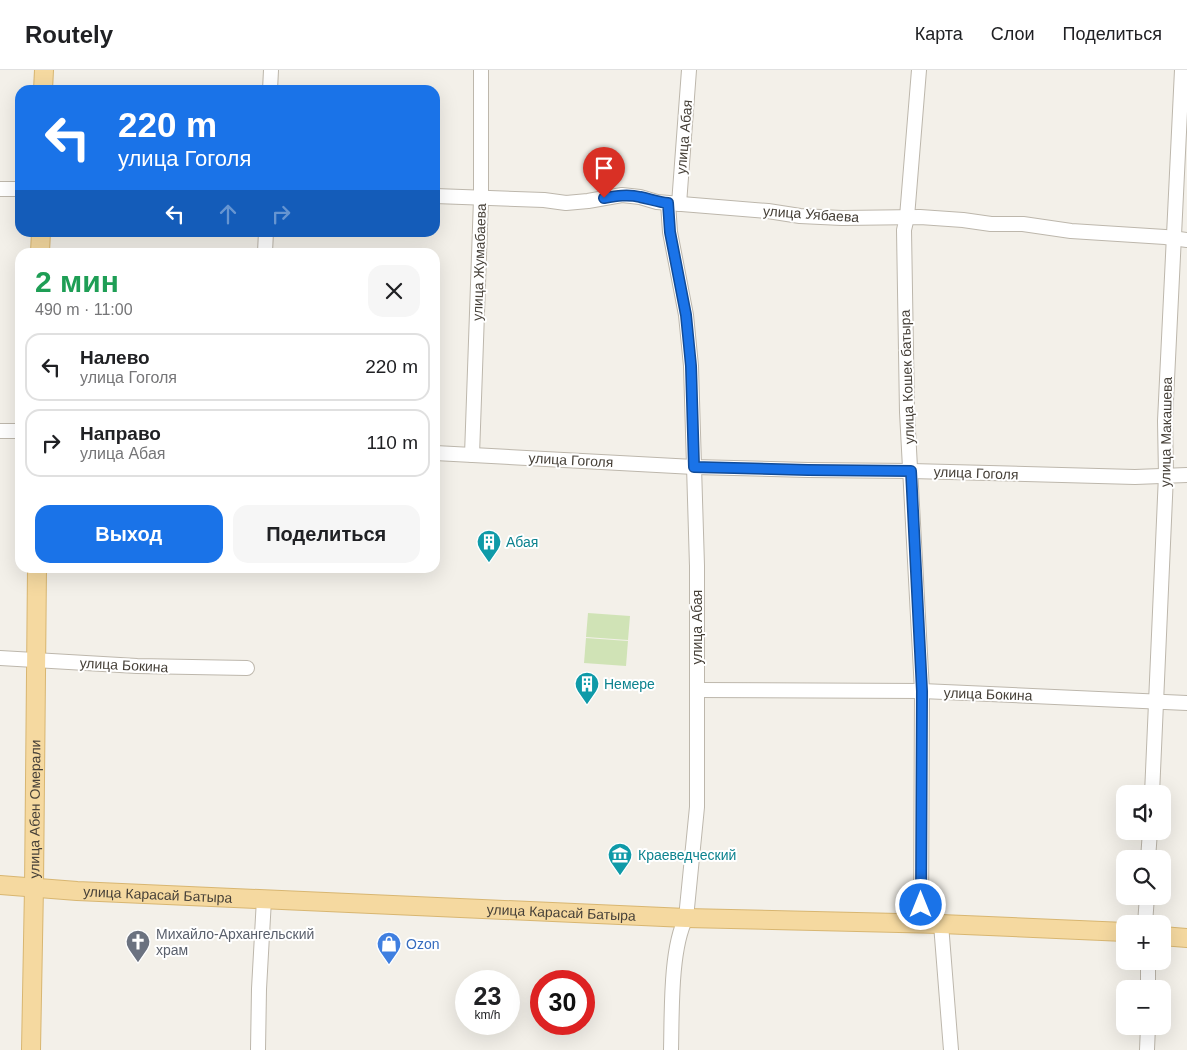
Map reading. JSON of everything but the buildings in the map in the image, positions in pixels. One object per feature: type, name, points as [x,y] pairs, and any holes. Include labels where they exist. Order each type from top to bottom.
[{"type":"main road","points":[[43,85],[44,70]]},
{"type":"main road","name":"улица Абен Омерали","points":[[31,1050],[37,573]]},
{"type":"main road","name":"улица Карасай Батыра","points":[[0,885],[77,891],[686,918],[942,924],[1116,932]]},
{"type":"main road","points":[[1171,937],[1187,938]]},
{"type":"street","points":[[270,85],[271,70]]},
{"type":"street","name":"улица Жумабаева","points":[[472,455],[482,198],[481,70]]},
{"type":"street","name":"улица Абая","points":[[671,1050],[676,952],[680,929],[686,918],[697,807],[697,556],[691,366],[686,315],[670,232],[689,70]]},
{"type":"street","name":"улица Кошек батыра","points":[[919,70],[907,217],[904,230],[907,412],[922,691],[920,924]]},
{"type":"street","name":"улица Макашева","points":[[1152,785],[1166,476],[1165,421],[1181,240],[1182,70]]},
{"type":"street","points":[[0,189],[15,189]]},
{"type":"street","name":"улица Уябаева","points":[[440,196],[544,200],[566,203],[622,195],[673,204],[723,207],[800,216],[842,218],[907,217],[963,220],[991,224],[1023,224],[1071,231],[1165,237],[1181,240]]},
{"type":"street","points":[[0,431],[15,431]]},
{"type":"street","name":"улица Гоголя","points":[[440,453],[694,467],[1135,477],[1187,475]]},
{"type":"street","name":"улица Бокина","points":[[0,658],[137,666],[247,668]]},
{"type":"street","name":"улица Бокина","points":[[698,690],[922,691],[1187,703]]},
{"type":"street","points":[[258,1050],[264,899]]},
{"type":"street","points":[[942,924],[951,1050]]},
{"type":"street","points":[[1147,1050],[1148,1035]]},
{"type":"green space","points":[[588,613],[630,616],[628,640],[586,637]]},
{"type":"green space","points":[[586,638],[628,641],[626,666],[584,663]]},
{"type":"place","name":"Абая","points":[[489,563]]},
{"type":"place","name":"Немере","points":[[587,705]]},
{"type":"place","name":"Краеведческий","points":[[620,876]]},
{"type":"place","name":"Михайло-Архангельский храм","points":[[138,963]]},
{"type":"place","name":"Ozon","points":[[389,965]]},
{"type":"route","points":[[604,198],[622,195],[668,203],[670,232],[686,315],[691,366],[694,467],[911,471],[922,691],[921,905]]}]
